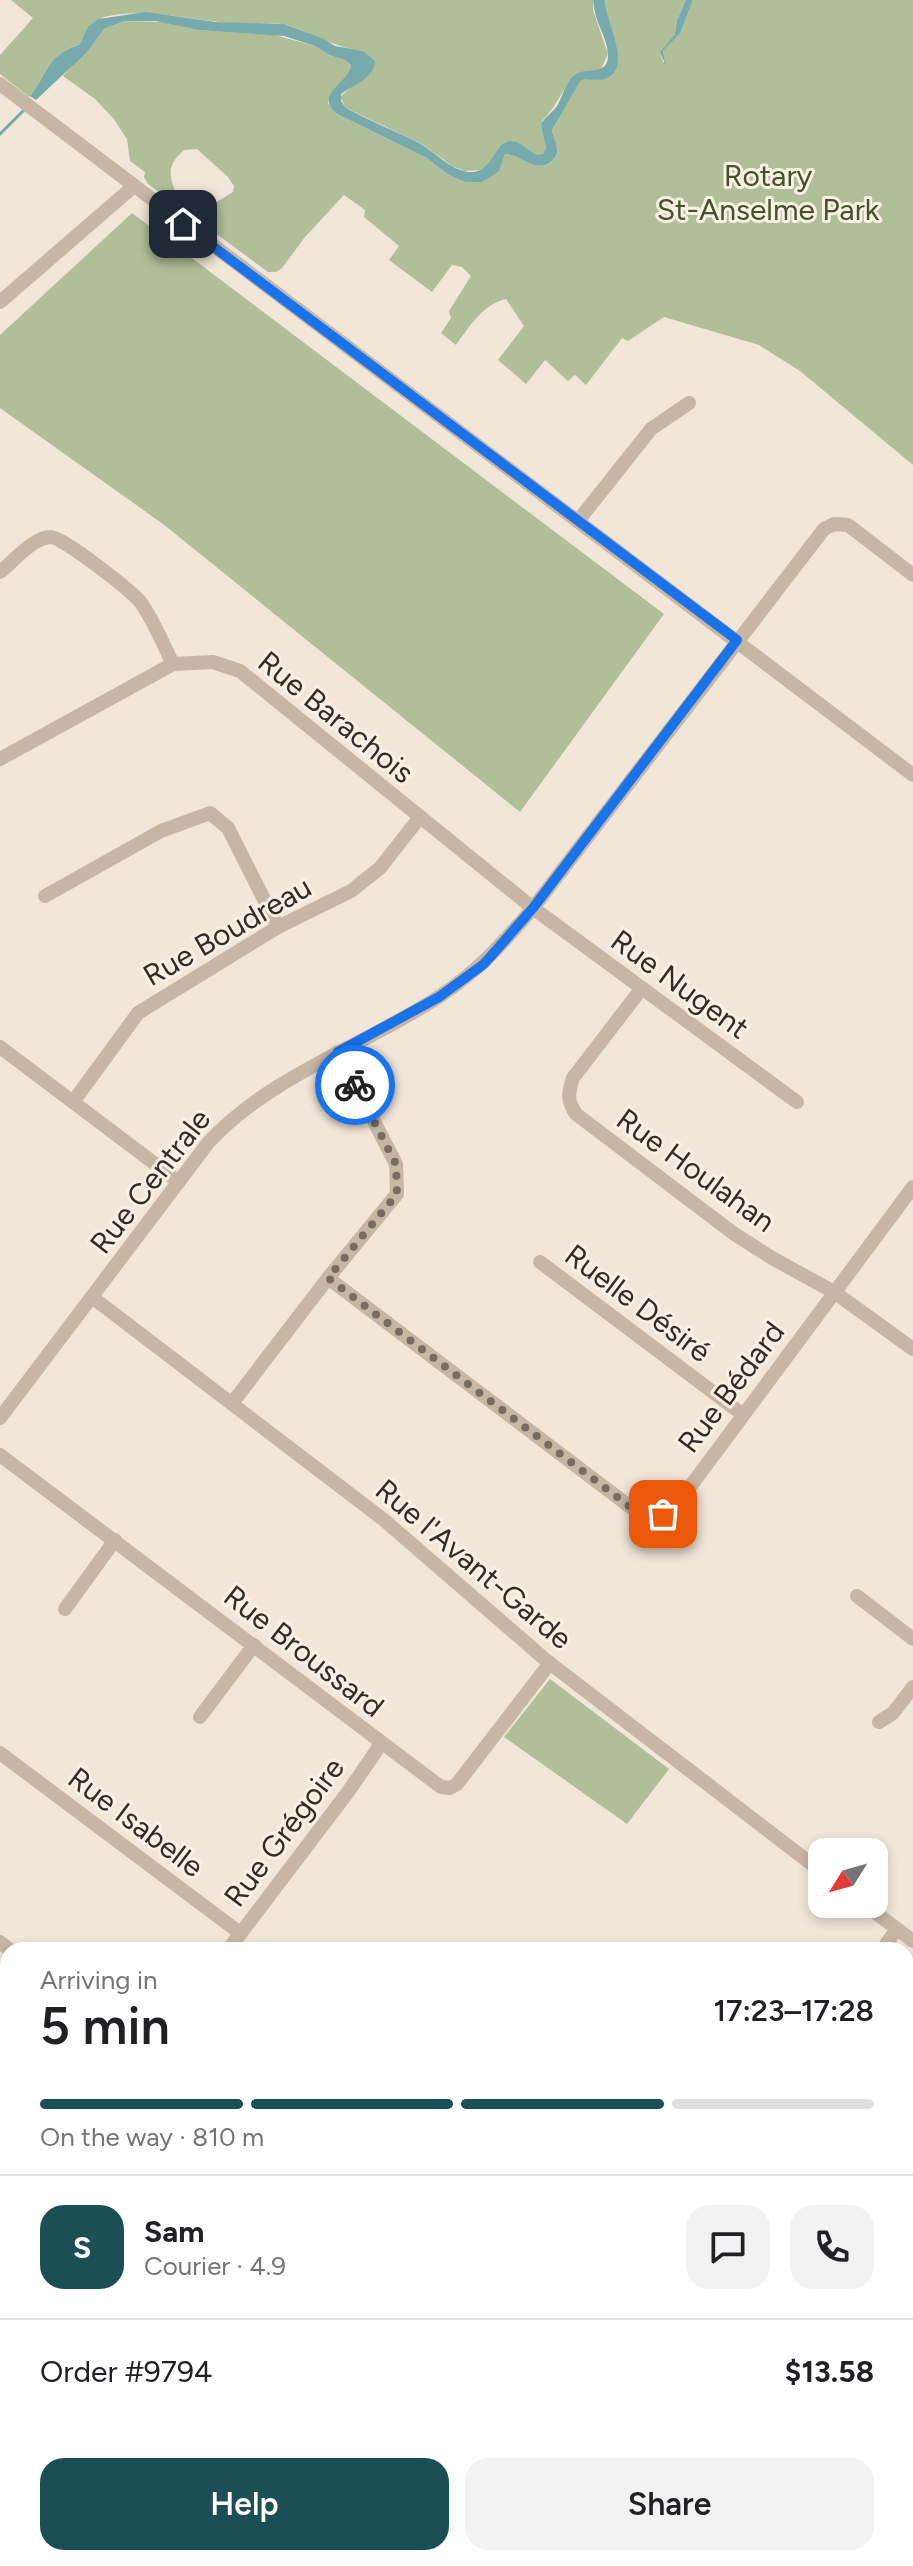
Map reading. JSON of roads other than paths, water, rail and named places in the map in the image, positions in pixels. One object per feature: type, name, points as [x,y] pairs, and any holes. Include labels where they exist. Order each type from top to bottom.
[{"type":"street","points":[[0,84],[913,775]]},
{"type":"street","points":[[0,302],[134,186]]},
{"type":"street","points":[[578,521],[651,429],[689,403]]},
{"type":"street","name":"Rue Centrale","points":[[0,1418],[228,1121],[338,1052],[439,997],[484,964],[533,908],[818,537],[834,524],[842,523],[858,531],[913,575]]},
{"type":"street","points":[[0,572],[40,540],[51,537],[61,541],[94,563],[141,603],[173,664]]},
{"type":"street","name":"Rue Barachois","points":[[0,759],[173,664],[213,662],[240,671],[533,908]]},
{"type":"street","points":[[45,896],[161,831],[210,813],[228,828],[278,927]]},
{"type":"street","name":"Rue Boudreau","points":[[73,1102],[138,1013],[278,927],[351,891],[380,868],[420,817]]},
{"type":"street","name":"Rue Nugent","points":[[533,908],[797,1102]]},
{"type":"street","name":"Rue Houlahan","points":[[642,988],[573,1078],[569,1104],[588,1124],[733,1233],[834,1292],[913,1349]]},
{"type":"street","points":[[0,1047],[179,1182]]},
{"type":"street","points":[[233,1402],[397,1194],[396,1164],[338,1052]]},
{"type":"street","name":"Rue Bédard","points":[[328,1278],[633,1509],[649,1516],[663,1514],[678,1503],[913,1187]]},
{"type":"street","name":"Ruelle Désiré","points":[[540,1262],[742,1414]]},
{"type":"street","name":"Rue l'Avant-Garde","points":[[92,1297],[384,1520],[550,1663],[808,1861]]},
{"type":"street","name":"Rue Broussard","points":[[0,1455],[437,1785],[446,1788],[454,1786],[550,1663]]},
{"type":"street","points":[[65,1609],[115,1540]]},
{"type":"street","points":[[857,1596],[913,1639]]},
{"type":"street","points":[[200,1717],[254,1645]]},
{"type":"street","points":[[879,1722],[893,1713],[913,1687]]},
{"type":"street","name":"Rue Grégoire","points":[[234,1942],[381,1744]]},
{"type":"street","name":"Rue Isabelle","points":[[0,1753],[240,1933]]},
{"type":"street","points":[[882,1918],[913,1941]]},
{"type":"street","points":[[888,1942],[897,1929]]},
{"type":"water","points":[[594,0],[605,0],[618,54],[614,72],[604,79],[581,80],[552,130],[557,150],[553,160],[541,166],[505,154],[499,171],[482,182],[465,182],[447,174],[427,158],[337,114],[331,107],[330,94],[349,72],[351,65],[315,46],[284,36],[198,30],[156,21],[124,21],[104,29],[86,53],[36,100],[30,96],[50,64],[80,44],[88,27],[98,19],[146,12],[216,22],[284,24],[335,46],[363,51],[375,61],[367,77],[341,94],[346,108],[419,143],[455,167],[468,172],[477,171],[484,168],[508,141],[519,143],[538,155],[543,154],[546,148],[541,124],[557,106],[570,80],[576,74],[597,70],[605,65],[607,47],[595,14]]},
{"type":"water","points":[[686,0],[693,0],[680,34],[663,51],[666,66],[660,52],[675,34],[677,20]]},
{"type":"waterway","points":[[0,134],[26,108]]},
{"type":"park label","name":"Rotary St-Anselme Park","points":[[768,192]]}]
